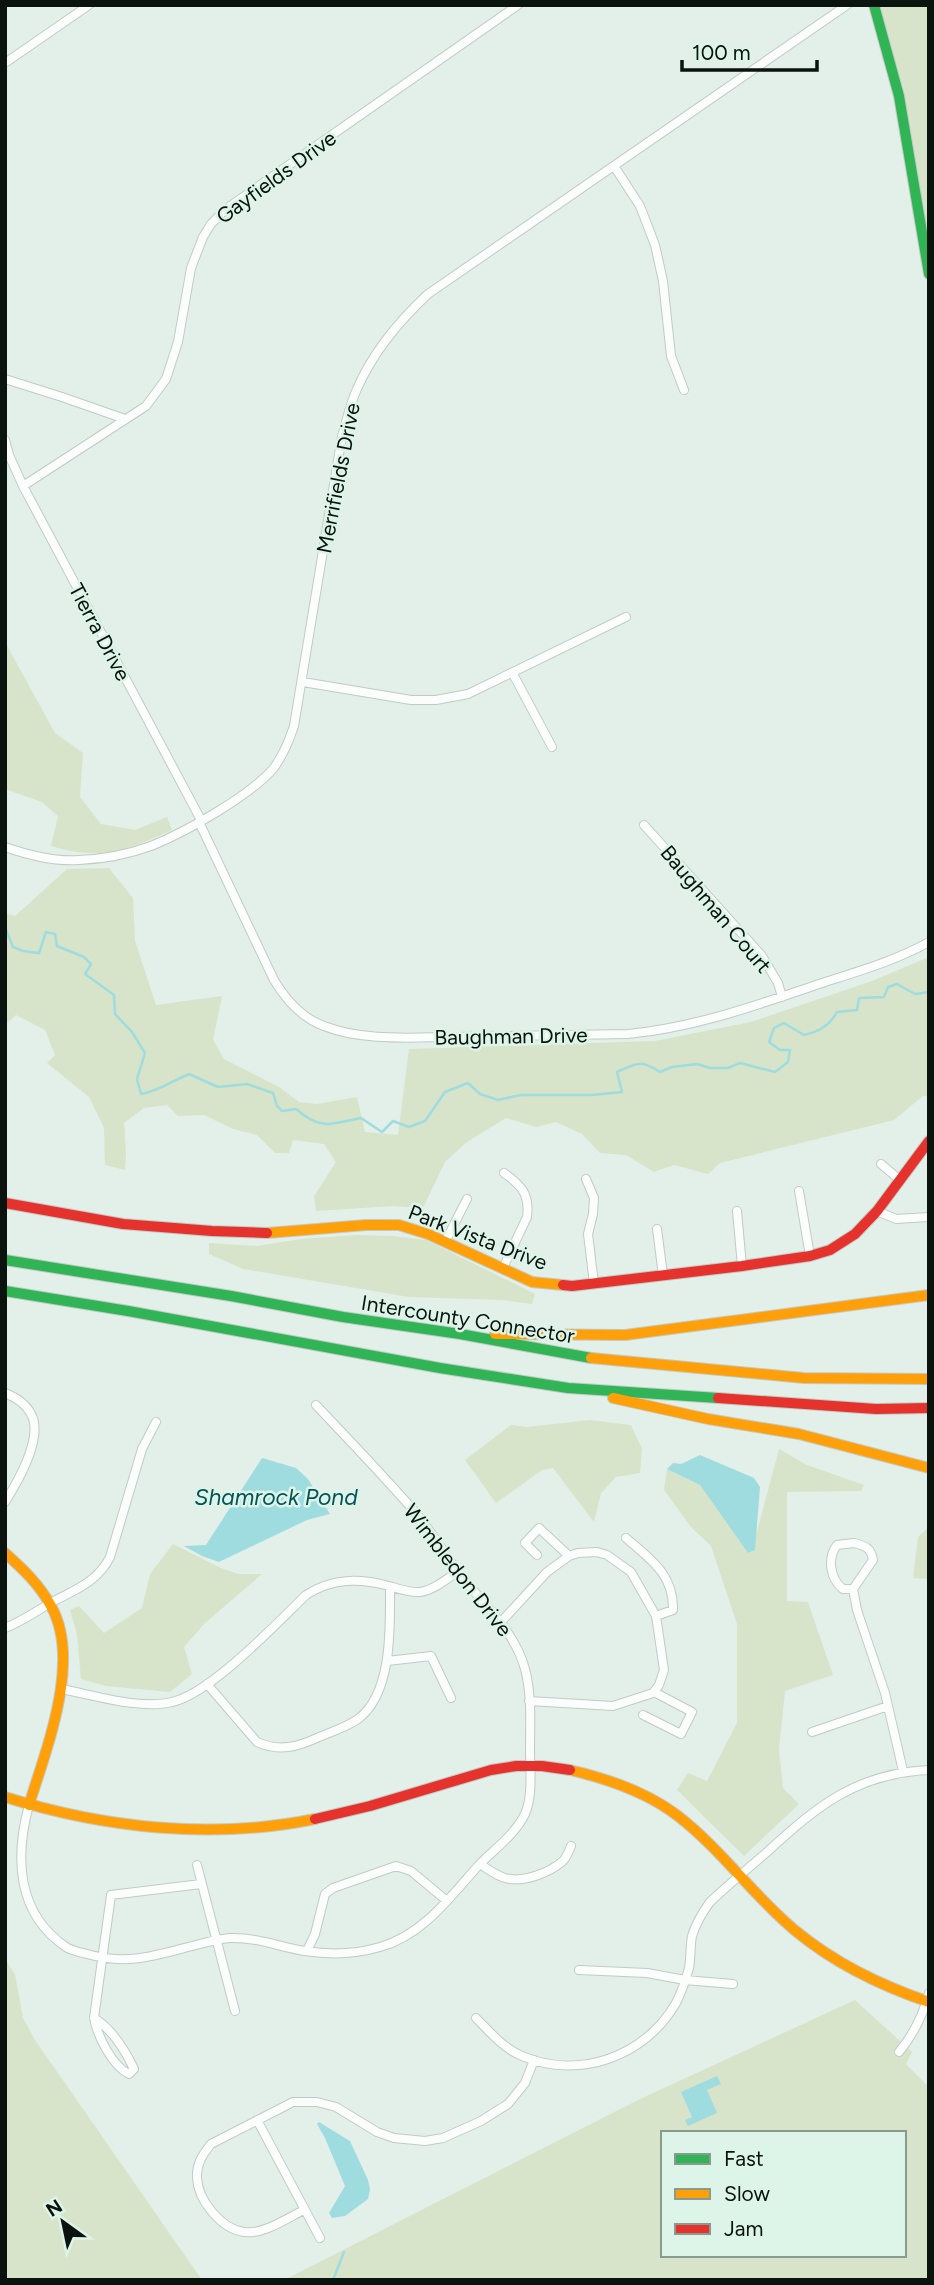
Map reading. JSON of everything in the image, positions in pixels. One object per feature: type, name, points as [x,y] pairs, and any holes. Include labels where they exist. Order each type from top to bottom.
[{"type":"main road","points":[[874,5],[899,96],[929,274]]},
{"type":"main road","name":"Park Vista Drive","points":[[5,1203],[123,1224],[212,1231],[263,1233],[399,1225],[428,1234],[532,1282],[572,1286],[742,1266],[810,1256],[830,1250],[855,1234],[877,1211],[929,1141]]},
{"type":"main road","name":"Intercounty Connector","points":[[5,1260],[460,1334],[590,1359],[804,1378],[929,1379]]},
{"type":"main road","points":[[5,1291],[568,1388],[708,1419],[799,1434],[929,1468]]},
{"type":"main road","points":[[460,1334],[625,1335],[929,1295]]},
{"type":"main road","points":[[568,1388],[876,1409],[929,1408]]},
{"type":"main road","points":[[5,1553],[33,1577],[52,1603],[59,1621],[63,1649],[61,1689],[29,1805]]},
{"type":"main road","points":[[5,1797],[92,1820],[141,1828],[254,1829],[310,1820],[373,1805],[461,1775],[496,1768],[530,1766],[570,1770],[603,1779],[649,1798],[675,1814],[697,1832],[783,1921],[808,1941],[855,1971],[895,1990],[928,1999]]},
{"type":"street","points":[[5,63],[89,5]]},
{"type":"street","name":"Gayfields Drive","points":[[23,486],[146,406],[166,379],[178,342],[191,268],[203,237],[226,209],[518,5]]},
{"type":"street","name":"Merrifields Drive","points":[[5,848],[76,861],[111,857],[152,845],[246,794],[272,769],[285,750],[294,726],[342,436],[356,390],[378,349],[404,315],[428,294],[847,5]]},
{"type":"street","points":[[614,166],[640,206],[655,245],[663,281],[671,356],[684,390]]},
{"type":"street","points":[[5,379],[125,419]]},
{"type":"street","name":"Tierra Drive","points":[[5,440],[23,486],[200,821]]},
{"type":"street","points":[[303,682],[411,700],[436,700],[468,694],[626,617]]},
{"type":"street","points":[[513,674],[552,747]]},
{"type":"street","name":"Baughman Drive","points":[[200,821],[282,993],[312,1021],[341,1032],[411,1037],[628,1034],[663,1031],[706,1022],[782,997],[876,965],[929,942]]},
{"type":"street","name":"Baughman Court","points":[[644,825],[762,956],[778,983],[782,997]]},
{"type":"street","points":[[881,1164],[900,1180]]},
{"type":"street","points":[[503,1268],[527,1217],[528,1209],[526,1192],[519,1183],[504,1173]]},
{"type":"street","points":[[586,1179],[594,1198],[588,1234],[594,1284]]},
{"type":"street","points":[[799,1191],[810,1256]]},
{"type":"street","points":[[445,1242],[467,1199]]},
{"type":"street","points":[[737,1211],[742,1266]]},
{"type":"street","points":[[877,1211],[896,1219],[929,1217]]},
{"type":"street","points":[[657,1229],[663,1275]]},
{"type":"street","points":[[5,1393],[16,1398],[31,1414],[33,1424],[33,1438],[23,1474],[5,1502]]},
{"type":"street","name":"Wimbledon Drive","points":[[29,1805],[20,1848],[22,1881],[33,1908],[48,1932],[68,1948],[103,1959],[121,1961],[230,1938],[253,1939],[307,1951],[348,1954],[381,1947],[400,1940],[433,1917],[513,1832],[525,1814],[530,1789],[529,1701],[522,1661],[514,1642],[416,1513],[316,1405]]},
{"type":"street","points":[[5,1628],[92,1581],[104,1569],[142,1449],[156,1422]]},
{"type":"street","points":[[537,1555],[525,1543],[539,1528],[569,1556]]},
{"type":"street","points":[[626,1538],[662,1569],[673,1601],[673,1610],[656,1616]]},
{"type":"street","points":[[853,1589],[843,1589],[834,1577],[832,1552],[837,1545],[854,1543],[867,1546],[872,1552],[873,1560],[853,1589],[857,1610],[888,1706],[903,1771]]},
{"type":"street","points":[[501,1622],[547,1572],[569,1556],[597,1552],[617,1560],[631,1572],[656,1616],[664,1670],[654,1692],[613,1706],[529,1701]]},
{"type":"street","points":[[61,1689],[142,1704],[170,1703],[183,1699],[223,1672],[306,1595],[317,1588],[338,1581],[362,1580],[418,1592],[433,1588],[458,1571]]},
{"type":"street","points":[[207,1684],[257,1742],[280,1748],[303,1745],[358,1719],[370,1706],[382,1681],[387,1661],[390,1644],[390,1587]]},
{"type":"street","points":[[387,1661],[431,1657],[451,1698]]},
{"type":"street","points":[[643,1716],[681,1734],[692,1712],[654,1692]]},
{"type":"street","points":[[812,1732],[888,1706]]},
{"type":"street","points":[[476,2018],[506,2047],[534,2060],[562,2066],[581,2066],[622,2054],[643,2041],[662,2024],[677,2002],[689,1967],[692,1937],[699,1918],[710,1902],[828,1800],[866,1782],[903,1771],[929,1770]]},
{"type":"street","points":[[480,1864],[495,1874],[519,1880],[540,1874],[564,1860],[571,1846]]},
{"type":"street","points":[[197,1865],[235,2011]]},
{"type":"street","points":[[307,1951],[315,1934],[324,1894],[333,1888],[396,1866],[411,1871],[447,1901]]},
{"type":"street","points":[[94,2018],[106,2026],[130,2061],[134,2069],[129,2074],[122,2070],[97,2034],[94,2018],[111,1895],[201,1884]]},
{"type":"street","points":[[579,1970],[647,1973],[685,1980],[733,1984]]},
{"type":"street","points":[[899,2052],[911,2038],[928,1999]]},
{"type":"street","points":[[304,2210],[258,2231],[242,2232],[222,2221],[202,2197],[197,2175],[202,2155],[211,2144],[293,2102],[317,2102],[336,2108],[377,2132],[394,2138],[425,2141],[443,2138],[481,2122],[508,2104],[525,2083],[534,2060]]},
{"type":"street","points":[[257,2120],[320,2238]]},
{"type":"green space","points":[[878,5],[929,5],[929,274]]},
{"type":"green space","points":[[5,642],[55,733],[83,753],[80,797],[101,824],[135,830],[167,817],[172,830],[113,852],[85,853],[51,846],[58,816],[42,802],[5,789]]},
{"type":"green space","points":[[109,868],[133,898],[135,941],[156,1005],[222,996],[213,1040],[224,1059],[279,1087],[299,1102],[317,1104],[357,1097],[365,1132],[398,1135],[409,1049],[655,1041],[751,1022],[872,981],[929,957],[929,1096],[923,1096],[894,1120],[720,1163],[708,1174],[674,1165],[654,1172],[626,1155],[600,1153],[582,1134],[556,1122],[536,1127],[506,1118],[467,1142],[445,1162],[423,1208],[393,1206],[316,1211],[314,1196],[336,1162],[324,1144],[293,1140],[289,1153],[275,1153],[257,1135],[233,1129],[204,1115],[178,1116],[167,1105],[144,1108],[124,1123],[125,1170],[105,1165],[104,1128],[89,1097],[47,1063],[55,1055],[45,1030],[16,1015],[5,1025],[5,913],[15,916],[67,869]]},
{"type":"green space","points":[[355,1235],[426,1240],[535,1294],[532,1304],[503,1300],[409,1297],[243,1269],[209,1254],[209,1243],[257,1246]]},
{"type":"green space","points":[[590,1420],[631,1425],[642,1449],[640,1473],[616,1477],[601,1493],[594,1522],[553,1468],[542,1470],[496,1503],[465,1460],[511,1425],[527,1427]]},
{"type":"green space","points":[[779,1449],[807,1465],[864,1485],[861,1491],[787,1492],[787,1601],[808,1602],[833,1675],[785,1691],[779,1749],[783,1788],[799,1804],[744,1856],[677,1790],[688,1773],[707,1781],[737,1723],[737,1624],[711,1546],[691,1527],[664,1490],[667,1469],[700,1485],[748,1553],[755,1549],[755,1539]]},
{"type":"green space","points":[[929,1527],[929,1579],[913,1578],[918,1537]]},
{"type":"green space","points":[[173,1544],[238,1574],[262,1574],[204,1624],[184,1647],[192,1674],[170,1692],[106,1686],[81,1679],[77,1634],[70,1610],[79,1606],[104,1633],[142,1608],[150,1574]]},
{"type":"green space","points":[[5,1959],[15,1974],[23,2018],[35,2040],[202,2280],[5,2280]]},
{"type":"green space","points":[[855,2000],[912,2052],[906,2064],[929,2087],[929,2280],[284,2280],[640,2099]]},
{"type":"water","points":[[700,1455],[754,1478],[760,1487],[755,1550],[748,1553],[700,1485],[667,1469],[673,1463],[681,1464]]},
{"type":"water","name":"Shamrock Pond","points":[[262,1458],[296,1468],[308,1479],[330,1514],[307,1520],[219,1562],[184,1546],[206,1545]]},
{"type":"water","points":[[717,2076],[721,2084],[707,2090],[717,2113],[688,2126],[685,2120],[692,2117],[681,2092]]},
{"type":"water","points":[[319,2122],[350,2141],[368,2180],[368,2199],[345,2216],[332,2218],[329,2213],[345,2186],[317,2124]]},
{"type":"waterway","points":[[5,927],[13,947],[39,953],[46,932],[55,934],[57,946],[84,957],[91,964],[85,974],[114,995],[115,1014],[132,1032],[145,1053],[137,1079],[141,1094],[189,1074],[218,1087],[247,1084],[273,1093],[277,1106],[282,1111],[296,1109],[313,1121],[334,1124],[361,1118],[382,1132],[393,1121],[409,1127],[425,1121],[445,1092],[468,1083],[480,1094],[498,1100],[521,1095],[592,1095],[622,1092],[617,1072],[639,1064],[648,1065],[660,1072],[672,1067],[697,1064],[710,1068],[728,1068],[740,1063],[775,1072],[788,1062],[790,1050],[780,1050],[769,1042],[774,1028],[784,1023],[804,1035],[815,1032],[824,1027],[837,1012],[857,1010],[859,998],[884,997],[888,987],[897,984],[915,994],[929,992]]},
{"type":"waterway","points":[[333,2280],[344,2252]]},
{"type":"traffic: fast","points":[[874,5],[899,96],[929,274]]},
{"type":"traffic: fast","points":[[5,1260],[591,1358]]},
{"type":"traffic: fast","points":[[5,1291],[568,1388],[718,1398]]},
{"type":"traffic: slow","points":[[267,1233],[399,1225],[428,1234],[532,1282],[563,1285]]},
{"type":"traffic: slow","points":[[495,1334],[625,1335],[929,1295]]},
{"type":"traffic: slow","points":[[591,1358],[804,1378],[929,1379]]},
{"type":"traffic: slow","points":[[613,1398],[708,1419],[799,1434],[929,1468]]},
{"type":"traffic: slow","points":[[5,1553],[30,1577],[51,1606],[60,1628],[63,1652],[58,1705],[29,1805]]},
{"type":"traffic: slow","points":[[570,1770],[627,1787],[654,1800],[694,1829],[766,1904],[812,1944],[860,1973],[929,2002]]},
{"type":"traffic: slow","points":[[5,1797],[81,1816],[158,1828],[237,1829],[315,1819]]},
{"type":"traffic: jam","points":[[563,1285],[742,1266],[810,1256],[830,1250],[855,1234],[877,1211],[929,1141]]},
{"type":"traffic: jam","points":[[5,1203],[123,1224],[267,1233]]},
{"type":"traffic: jam","points":[[718,1398],[876,1409],[929,1408]]},
{"type":"traffic: jam","points":[[315,1819],[370,1806],[491,1770],[516,1766],[570,1770]]}]
